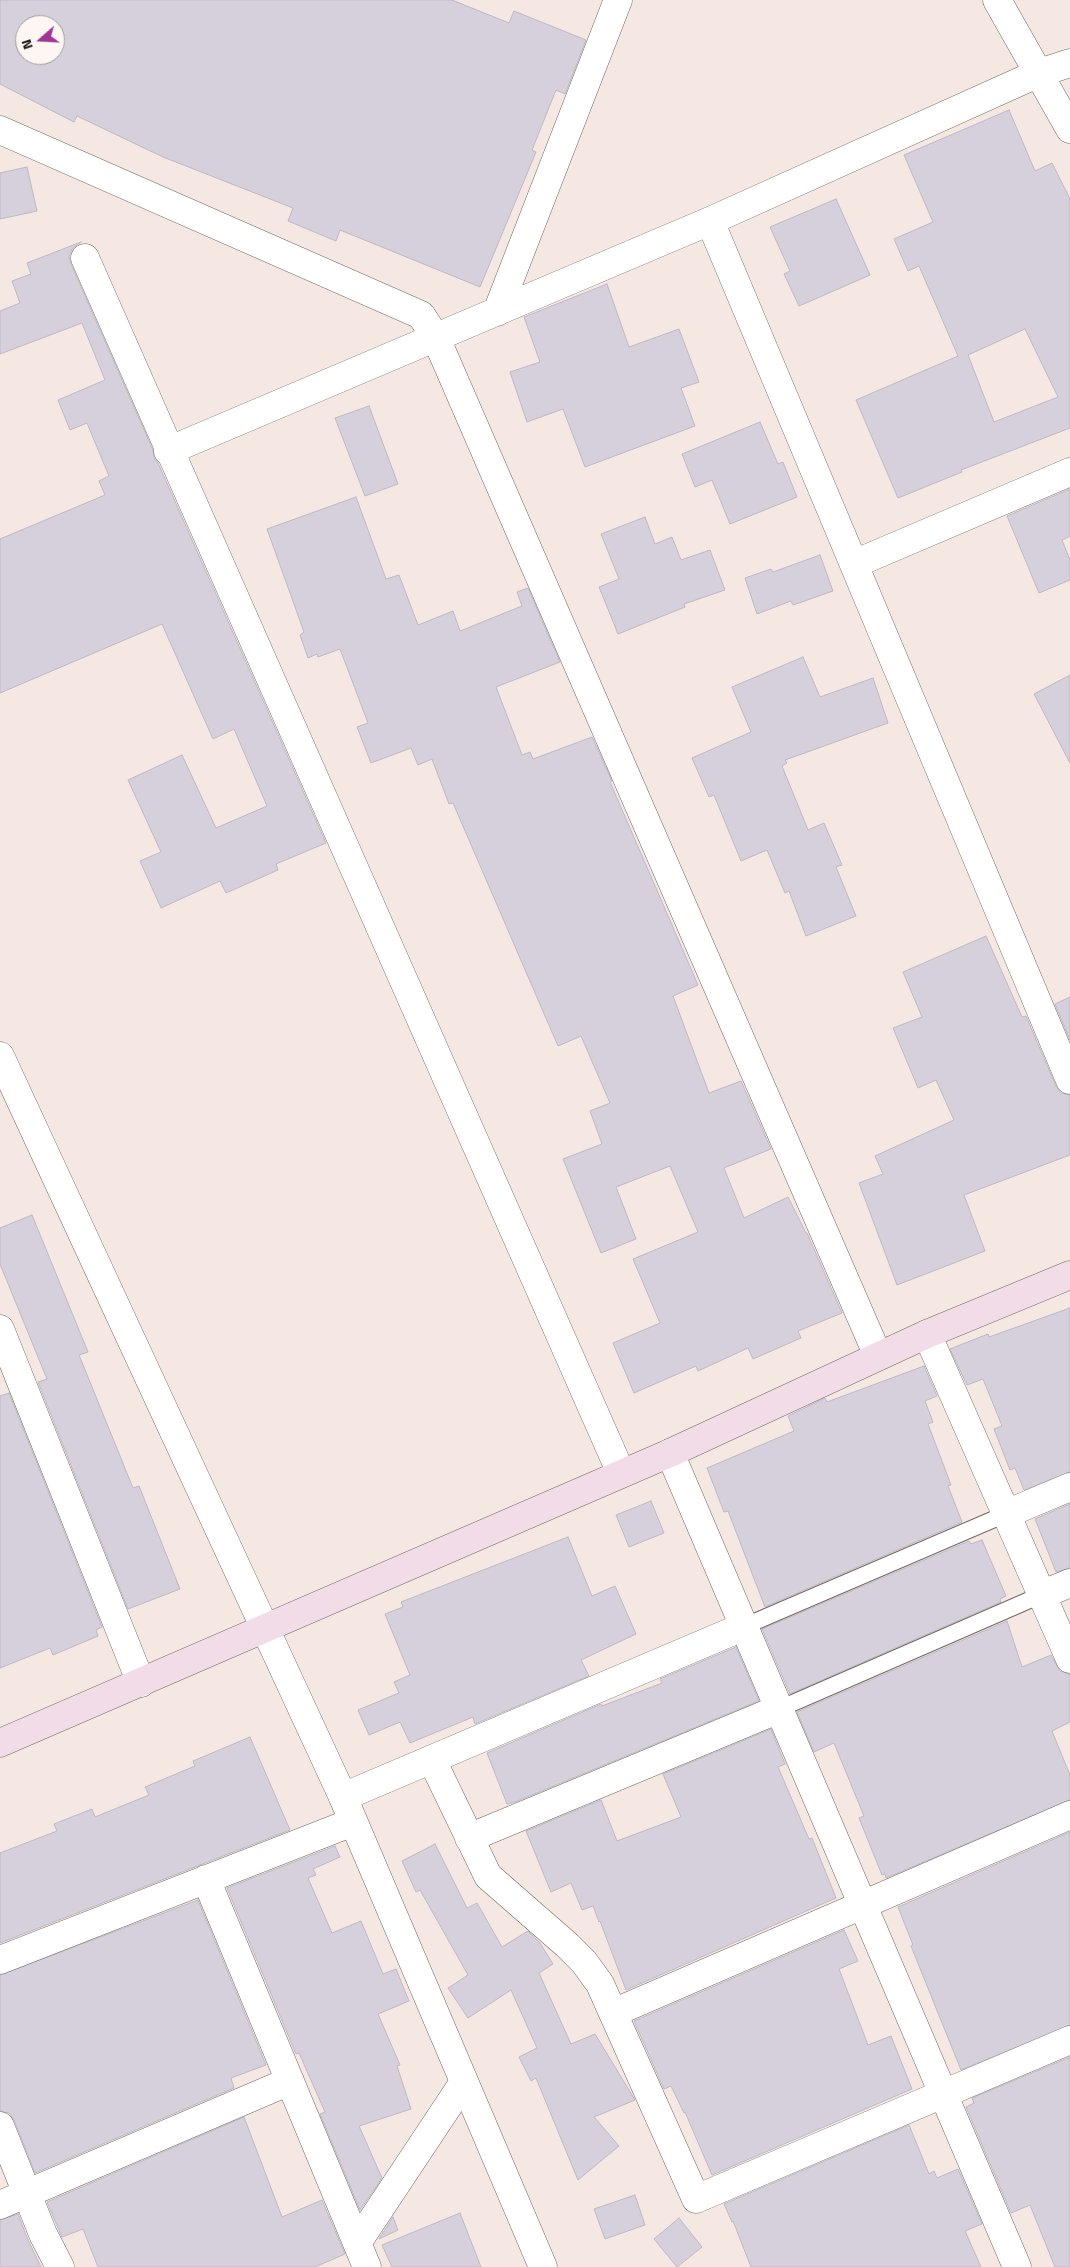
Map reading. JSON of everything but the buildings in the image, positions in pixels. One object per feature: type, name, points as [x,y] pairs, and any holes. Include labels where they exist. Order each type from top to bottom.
[{"type":"main road","points":[[0,1743],[670,1453],[927,1334],[1070,1275]]},
{"type":"street","points":[[497,312],[618,0]]},
{"type":"street","points":[[996,0],[1040,73],[1070,129]]},
{"type":"street","points":[[168,451],[710,221],[1040,73],[1070,63]]},
{"type":"street","points":[[0,130],[420,315],[469,324]]},
{"type":"street","points":[[710,221],[1070,1080]]},
{"type":"street","points":[[85,258],[168,451],[622,1473]]},
{"type":"street","points":[[420,315],[436,338],[878,1356]]},
{"type":"street","points":[[854,564],[1070,472]]},
{"type":"street","points":[[0,1056],[343,1797],[544,2267]]},
{"type":"street","points":[[0,1329],[141,1683]]},
{"type":"street","points":[[927,1334],[1070,1660]]},
{"type":"street","points":[[670,1453],[1017,2267]]},
{"type":"street","points":[[1006,1514],[1070,1487]]},
{"type":"street","points":[[1041,1595],[1070,1583]]},
{"type":"street","points":[[343,1797],[745,1626]]},
{"type":"street","points":[[469,1838],[779,1709]]},
{"type":"street","points":[[432,1760],[488,1876],[584,1962],[600,1984],[696,2199],[1070,2040]]},
{"type":"street","points":[[613,2013],[1070,1815]]},
{"type":"street","points":[[0,1960],[353,1822]]},
{"type":"street","points":[[206,1879],[362,2255]]},
{"type":"street","points":[[0,2205],[290,2081]]},
{"type":"street","points":[[362,2255],[464,2082]]},
{"type":"street","points":[[0,2126],[27,2194],[60,2267]]},
{"type":"lane","points":[[745,1626],[1006,1514]]},
{"type":"lane","points":[[779,1709],[1041,1595]]}]
